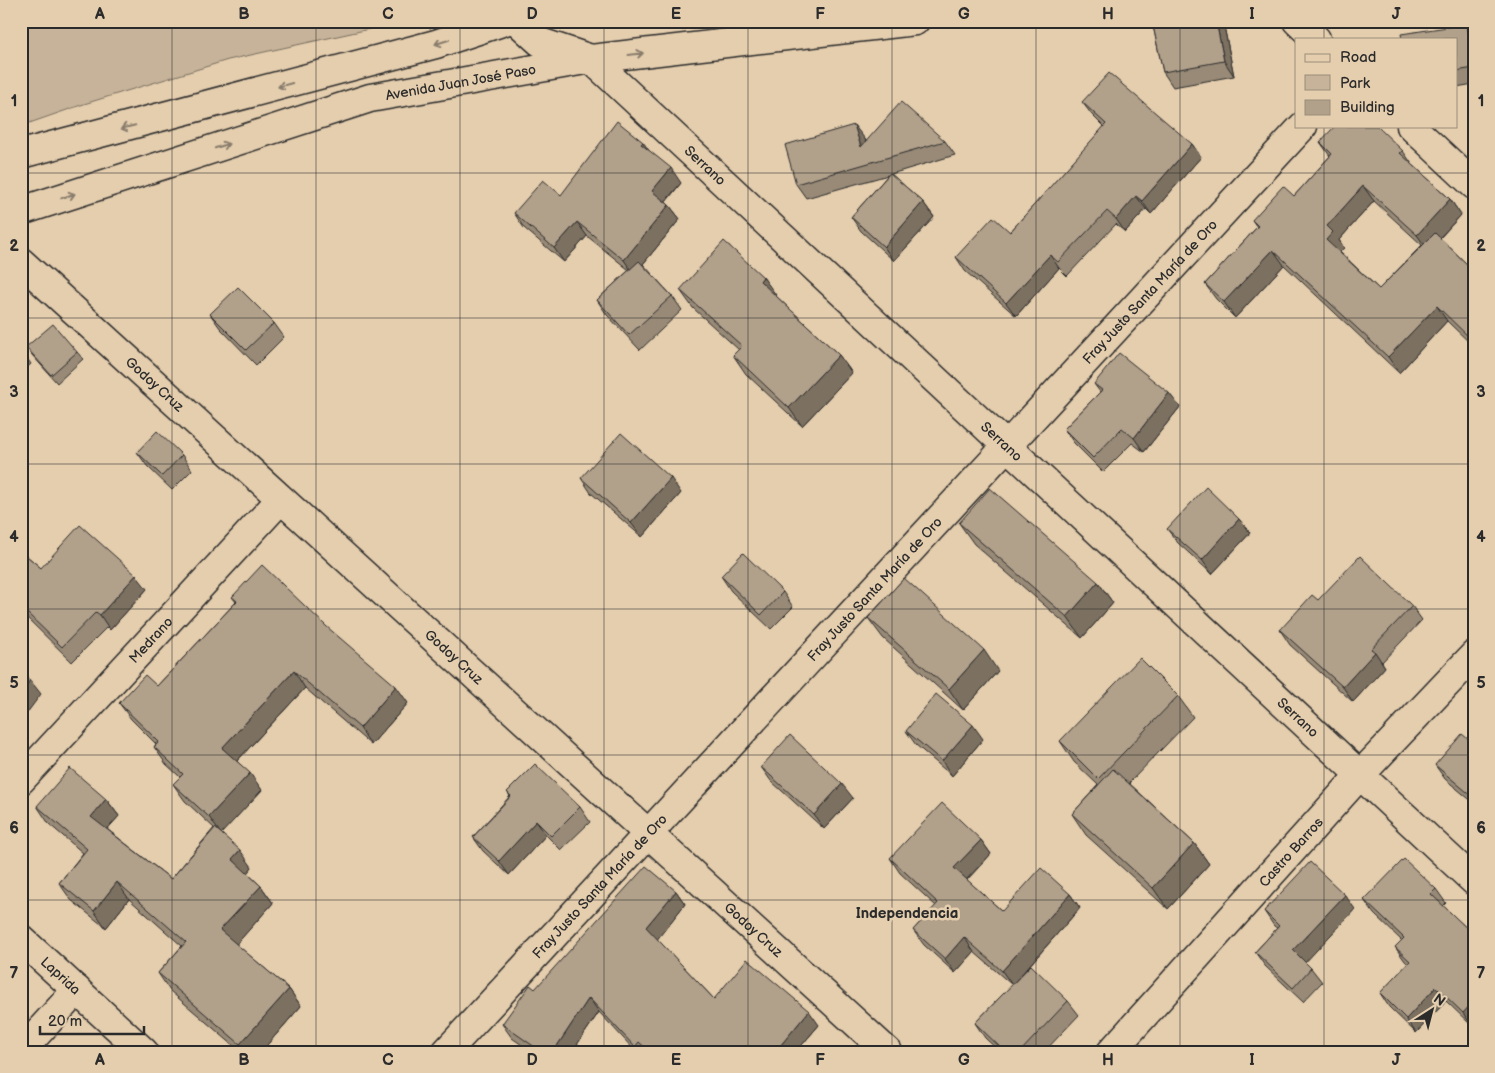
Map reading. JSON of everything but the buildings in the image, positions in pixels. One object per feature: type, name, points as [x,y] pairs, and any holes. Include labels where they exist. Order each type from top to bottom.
[{"type":"street","points":[[21,154],[426,47],[505,21]]},
{"type":"street","name":"Serrano","points":[[517,21],[540,42],[591,59],[1474,881]]},
{"type":"street","name":"Avenida Juan José Paso","points":[[21,211],[370,98],[591,59],[915,21]]},
{"type":"street","points":[[1297,21],[1315,38]]},
{"type":"street","name":"Fray Justo Santa María de Oro","points":[[446,1052],[1300,128]]},
{"type":"street","points":[[1413,128],[1474,184]]},
{"type":"street","name":"Godoy Cruz","points":[[21,262],[888,1052]]},
{"type":"street","name":"Medrano","points":[[21,780],[280,500]]},
{"type":"street","name":"Castro Barros","points":[[1111,1052],[1360,775],[1474,654]]},
{"type":"street","name":"Laprida","points":[[21,939],[144,1052]]},
{"type":"street","points":[[21,1052],[77,990]]},
{"type":"green space","points":[[21,21],[406,21],[228,60],[84,104],[21,126]]},
{"type":"district","name":"Independencia","points":[[907,913]]}]
